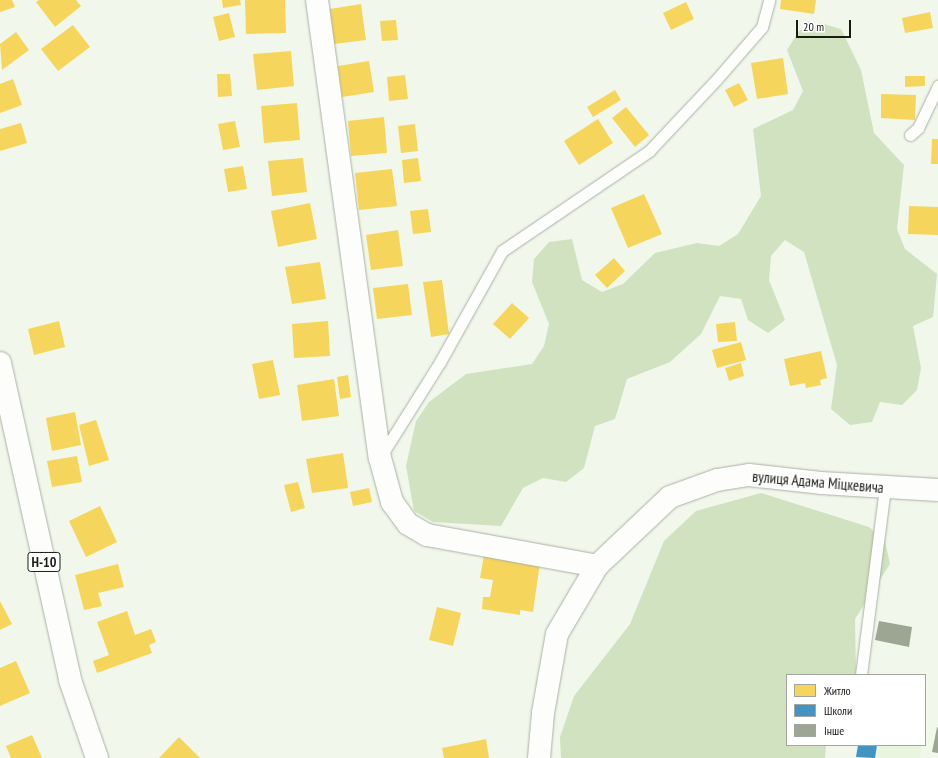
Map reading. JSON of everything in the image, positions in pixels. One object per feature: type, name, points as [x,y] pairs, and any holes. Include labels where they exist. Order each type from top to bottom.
[{"type":"street","points":[[317,0],[380,458],[392,502],[408,524],[427,535],[598,566]]},
{"type":"street","name":"Н-10","points":[[0,363],[70,680],[97,758]]},
{"type":"street","name":"вулиця Адама Міцкевича","points":[[539,758],[543,713],[557,634],[598,566],[670,497],[717,480],[749,475],[886,488],[938,490]]},
{"type":"lane","points":[[380,458],[440,362],[502,250],[649,150],[716,80],[762,27],[769,0]]},
{"type":"lane","points":[[910,135],[918,128],[938,86]]},
{"type":"lane","points":[[861,674],[886,488]]},
{"type":"shaded area","points":[[820,23],[841,29],[861,70],[874,133],[904,165],[897,229],[905,249],[937,274],[933,317],[913,326],[921,368],[917,390],[902,405],[880,402],[872,422],[850,425],[831,409],[837,365],[804,252],[785,240],[771,256],[769,280],[785,320],[768,333],[748,320],[741,299],[720,296],[701,334],[670,362],[627,379],[615,419],[595,426],[584,468],[566,482],[543,478],[523,488],[501,526],[433,522],[414,511],[406,466],[416,421],[429,402],[466,374],[532,364],[544,346],[549,324],[532,282],[534,259],[549,242],[572,239],[582,280],[602,292],[623,284],[655,253],[697,243],[719,246],[738,234],[761,196],[753,129],[793,110],[803,91],[787,50],[799,31]]},
{"type":"shaded area","points":[[761,493],[869,527],[885,541],[890,564],[855,619],[856,674],[786,674],[786,746],[826,746],[825,758],[561,758],[560,737],[574,696],[630,624],[664,541],[696,511]]},
{"type":"shaded area","points":[[862,746],[922,746],[920,758],[860,758]]},
{"type":"building: Житло","points":[[0,0],[12,0],[15,7],[0,12]]},
{"type":"building: Житло","points":[[39,0],[76,0],[81,6],[55,27],[36,2]]},
{"type":"building: Житло","points":[[222,0],[240,0],[241,5],[223,8]]},
{"type":"building: Житло","points":[[245,0],[285,0],[286,33],[246,34]]},
{"type":"building: Житло","points":[[781,0],[816,0],[814,14],[780,9]]},
{"type":"building: Житло","points":[[686,2],[694,19],[671,30],[663,13]]},
{"type":"building: Житло","points":[[361,4],[366,40],[334,44],[330,9]]},
{"type":"building: Житло","points":[[930,12],[933,28],[905,33],[902,18]]},
{"type":"building: Житло","points":[[229,13],[235,37],[219,41],[213,17]]},
{"type":"building: Житло","points":[[396,20],[398,40],[382,41],[380,21]]},
{"type":"building: Житло","points":[[73,25],[90,47],[58,71],[41,49]]},
{"type":"building: Житло","points":[[16,32],[29,50],[2,70],[0,44]]},
{"type":"building: Житло","points":[[291,51],[294,86],[257,90],[253,54]]},
{"type":"building: Житло","points":[[783,58],[788,94],[757,99],[751,63]]},
{"type":"building: Житло","points":[[369,61],[374,92],[342,97],[338,66]]},
{"type":"building: Житло","points":[[217,74],[230,74],[232,96],[218,97]]},
{"type":"building: Житло","points":[[405,75],[408,99],[389,101],[387,77]]},
{"type":"building: Житло","points":[[905,76],[925,76],[925,86],[905,87]]},
{"type":"building: Житло","points":[[13,79],[22,105],[0,113],[0,84]]},
{"type":"building: Житло","points":[[739,83],[748,100],[734,107],[725,90]]},
{"type":"building: Житло","points":[[615,90],[621,100],[593,117],[587,107]]},
{"type":"building: Житло","points":[[881,94],[916,95],[915,120],[881,118]]},
{"type":"building: Житло","points":[[297,103],[300,140],[264,143],[261,106]]},
{"type":"building: Житло","points":[[626,107],[649,135],[635,147],[612,118]]},
{"type":"building: Житло","points":[[384,117],[387,153],[351,156],[348,121]]},
{"type":"building: Житло","points":[[598,119],[613,143],[579,165],[564,141]]},
{"type":"building: Житло","points":[[235,121],[240,147],[223,150],[218,124]]},
{"type":"building: Житло","points":[[21,123],[27,143],[0,151],[0,129]]},
{"type":"building: Житло","points":[[415,124],[418,151],[401,153],[398,126]]},
{"type":"building: Житло","points":[[932,139],[938,139],[938,164],[931,164]]},
{"type":"building: Житло","points":[[303,158],[307,192],[272,196],[268,161]]},
{"type":"building: Житло","points":[[418,158],[421,181],[404,183],[402,160]]},
{"type":"building: Житло","points":[[243,166],[247,189],[228,192],[224,169]]},
{"type":"building: Житло","points":[[392,169],[397,206],[359,210],[355,173]]},
{"type":"building: Житло","points":[[644,194],[662,234],[628,248],[611,208]]},
{"type":"building: Житло","points":[[310,203],[317,239],[278,247],[271,211]]},
{"type":"building: Житло","points":[[909,206],[938,207],[938,235],[908,234]]},
{"type":"building: Житло","points":[[428,209],[431,232],[413,234],[410,211]]},
{"type":"building: Житло","points":[[398,230],[403,266],[371,270],[366,235]]},
{"type":"building: Житло","points":[[614,258],[625,271],[607,288],[595,275]]},
{"type":"building: Житло","points":[[320,262],[326,299],[292,304],[285,267]]},
{"type":"building: Житло","points":[[442,280],[449,334],[431,337],[423,282]]},
{"type":"building: Житло","points":[[408,284],[412,315],[377,319],[373,288]]},
{"type":"building: Житло","points":[[512,303],[529,318],[510,339],[493,324]]},
{"type":"building: Житло","points":[[59,321],[65,347],[34,355],[28,329]]},
{"type":"building: Житло","points":[[328,321],[330,356],[294,358],[292,324]]},
{"type":"building: Житло","points":[[735,322],[737,341],[718,342],[716,324]]},
{"type":"building: Житло","points":[[741,342],[746,360],[717,368],[712,350]]},
{"type":"building: Житло","points":[[821,351],[827,378],[820,380],[821,385],[806,388],[805,383],[790,386],[784,359]]},
{"type":"building: Житло","points":[[273,360],[280,395],[259,399],[252,364]]},
{"type":"building: Житло","points":[[741,363],[744,376],[729,381],[725,368]]},
{"type":"building: Житло","points":[[348,375],[351,397],[340,399],[337,377]]},
{"type":"building: Житло","points":[[334,379],[339,416],[302,421],[297,385]]},
{"type":"building: Житло","points":[[75,412],[81,445],[52,451],[46,418]]},
{"type":"building: Житло","points":[[96,420],[109,460],[89,466],[79,425]]},
{"type":"building: Житло","points":[[343,453],[348,488],[312,493],[306,459]]},
{"type":"building: Житло","points":[[77,456],[82,482],[52,487],[47,461]]},
{"type":"building: Житло","points":[[298,482],[305,508],[291,512],[284,485]]},
{"type":"building: Житло","points":[[369,488],[372,502],[353,506],[350,492]]},
{"type":"building: Житло","points":[[100,506],[117,542],[86,557],[69,521]]},
{"type":"building: Житло","points":[[484,555],[540,563],[533,612],[520,610],[520,615],[482,609],[483,597],[490,597],[493,580],[480,578]]},
{"type":"building: Житло","points":[[118,564],[124,587],[98,593],[102,606],[84,610],[75,575]]},
{"type":"building: Житло","points":[[0,601],[12,624],[0,630]]},
{"type":"building: Житло","points":[[437,607],[461,613],[453,646],[429,640]]},
{"type":"building: Житло","points":[[127,611],[135,635],[151,629],[156,642],[149,645],[152,653],[97,673],[93,661],[109,655],[97,622]]},
{"type":"building: Житло","points":[[16,661],[30,693],[0,706],[0,668]]},
{"type":"building: Житло","points":[[32,735],[42,758],[11,758],[6,746]]},
{"type":"building: Житло","points":[[179,737],[200,758],[159,758]]},
{"type":"building: Житло","points":[[486,739],[489,758],[444,758],[442,748]]},
{"type":"building: Школи","points":[[858,746],[877,746],[875,758],[856,757]]},
{"type":"building: Інше","points":[[879,621],[912,627],[909,647],[875,640]]},
{"type":"building: Інше","points":[[937,727],[938,728],[938,753],[932,752]]}]
